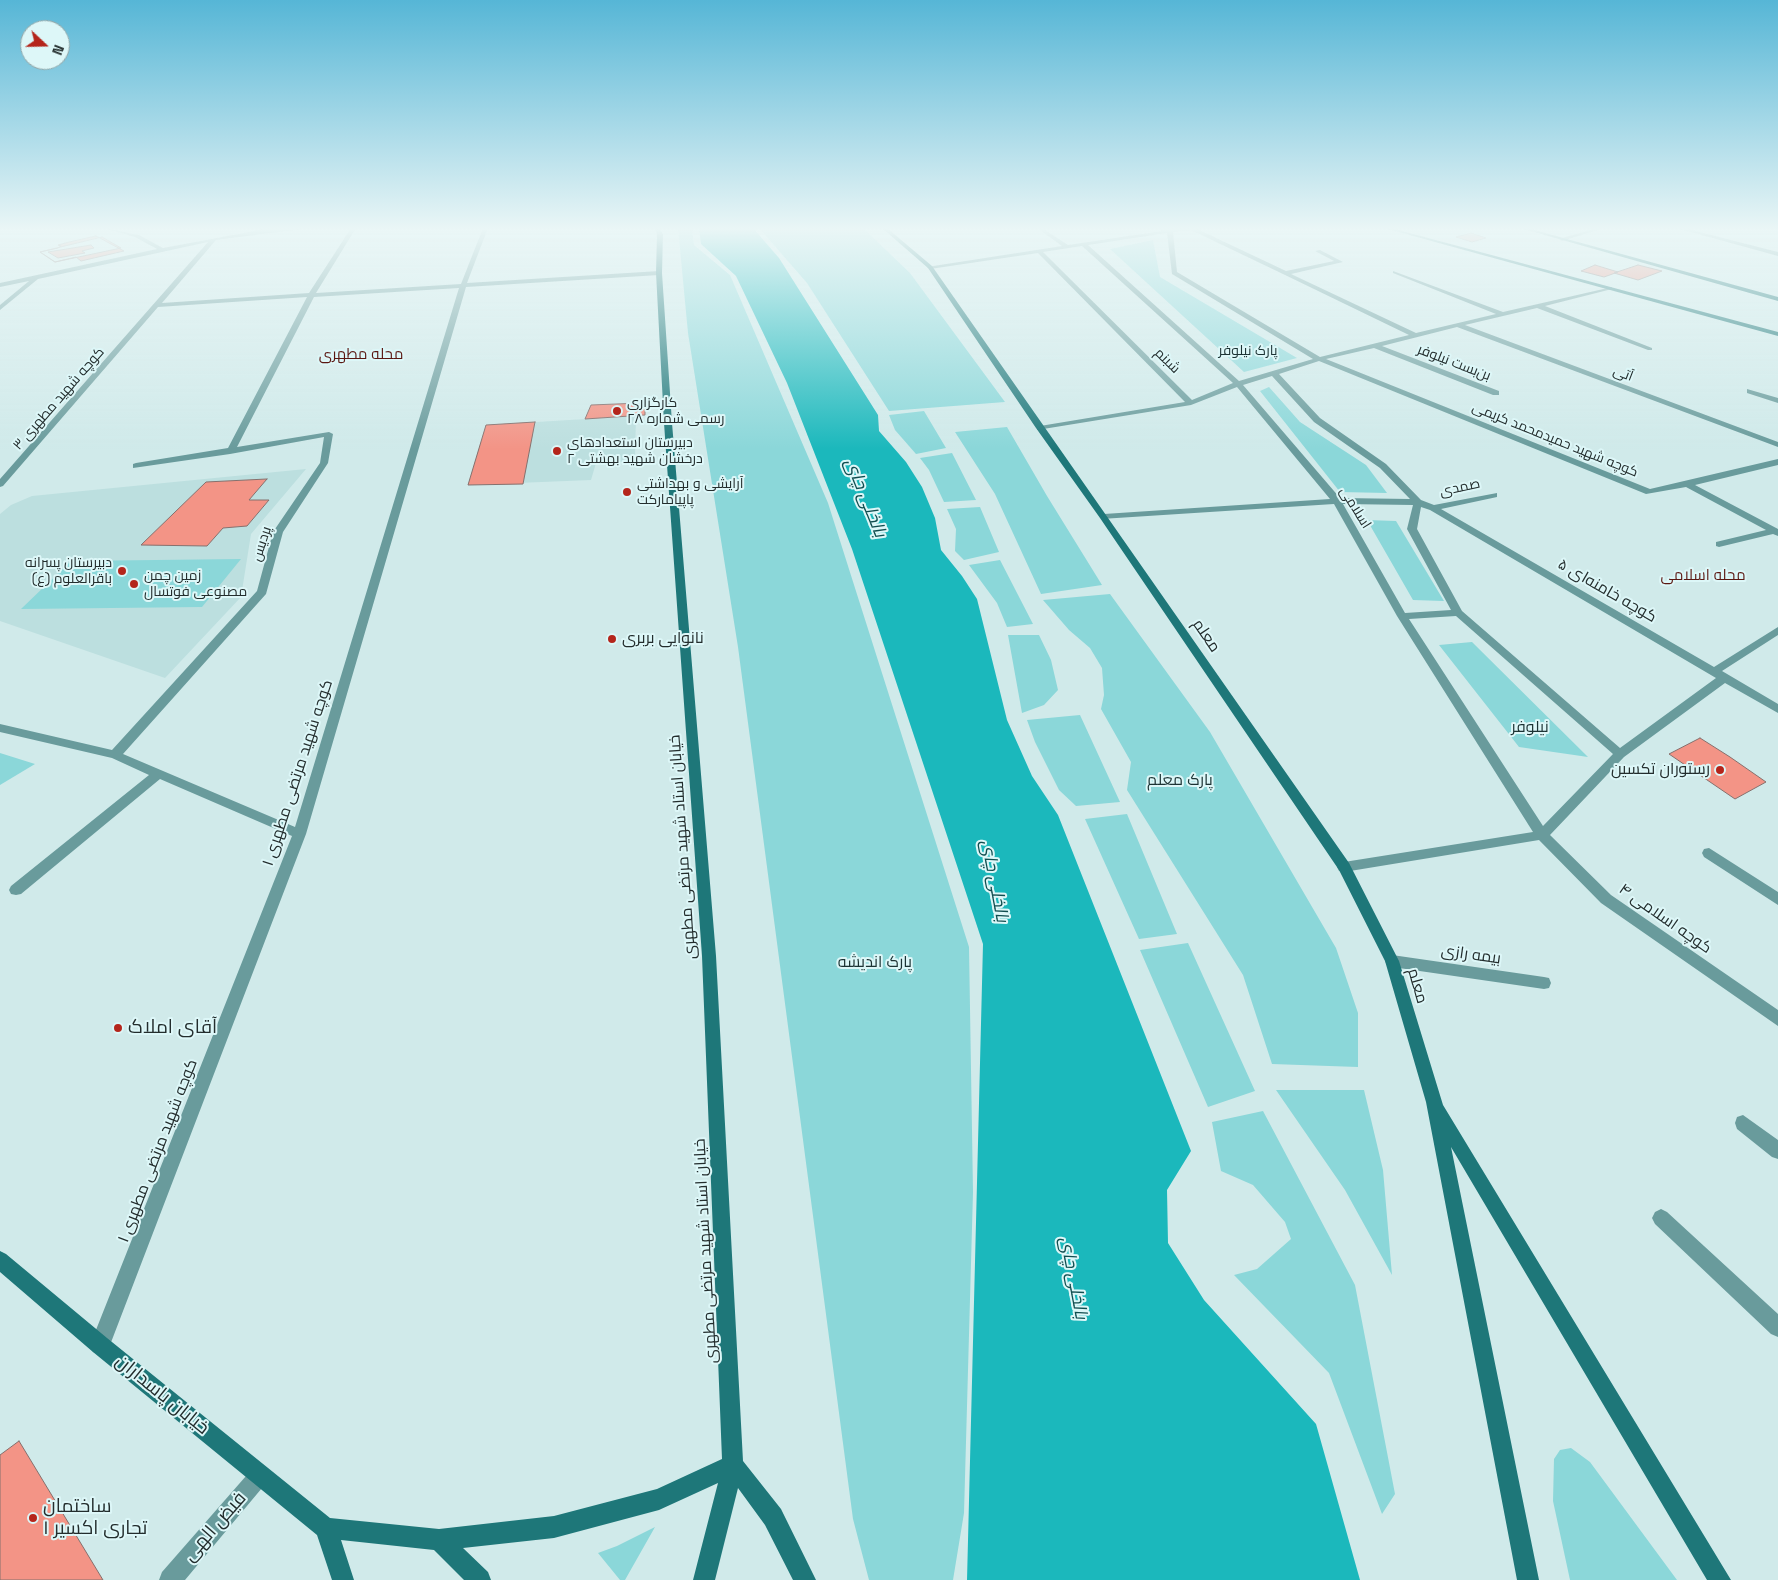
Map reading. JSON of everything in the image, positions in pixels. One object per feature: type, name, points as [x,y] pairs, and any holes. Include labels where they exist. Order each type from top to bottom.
[{"type":"main road","name":"خیابان استاد شهید مرتضی مطهری","points":[[661,302],[668,423],[709,956],[733,1465],[704,1580]]},
{"type":"main road","name":"معلم","points":[[954,302],[1344,867],[1392,961],[1434,1102]]},
{"type":"main road","points":[[1660,302],[1778,334]]},
{"type":"main road","points":[[1434,1102],[1528,1580]]},
{"type":"main road","points":[[1434,1102],[1720,1580]]},
{"type":"main road","name":"خیابان پاسداران","points":[[0,1260],[100,1345],[326,1528]]},
{"type":"main road","points":[[342,1580],[326,1528],[439,1540],[554,1528],[658,1499],[733,1465],[773,1516],[805,1580]]},
{"type":"main road","points":[[439,1540],[480,1580]]},
{"type":"street","name":"کوچه شهید مطهری ۳","points":[[0,484],[161,302]]},
{"type":"street","points":[[158,305],[214,302]]},
{"type":"street","points":[[230,452],[308,302]]},
{"type":"street","name":"کوچه شهید مرتضی مطهری ۱","points":[[100,1345],[299,834],[458,302]]},
{"type":"street","name":"شبنم","points":[[1090,302],[1191,402]]},
{"type":"street","name":"اسلامی","points":[[1148,302],[1238,384],[1337,501],[1402,616],[1542,835]]},
{"type":"street","name":"کوچه شهید حمیدمحمد کریمی","points":[[1224,302],[1319,359],[1649,492],[1778,462]]},
{"type":"street","points":[[1345,302],[1416,336]]},
{"type":"street","points":[[1471,302],[1505,315]]},
{"type":"street","points":[[1040,428],[1191,402],[1238,384],[1319,359],[1556,302]]},
{"type":"street","points":[[1539,306],[1650,349]]},
{"type":"street","name":"آتی","points":[[1460,326],[1778,445]]},
{"type":"street","name":"بن‌بست نیلوفر","points":[[1376,346],[1496,393]]},
{"type":"street","points":[[1274,373],[1317,420],[1382,466],[1418,502]]},
{"type":"street","points":[[1750,391],[1778,401]]},
{"type":"street","name":"پردیس","points":[[116,755],[262,592],[278,532],[324,463],[329,434],[230,452],[136,466]]},
{"type":"street","points":[[1687,484],[1776,532]]},
{"type":"street","name":"صمدی","points":[[1433,508],[1494,494]]},
{"type":"street","points":[[1104,517],[1337,501],[1418,502]]},
{"type":"street","points":[[1418,502],[1412,529],[1458,613],[1620,754]]},
{"type":"street","name":"کوچه خامنه‌ای ۵","points":[[1418,502],[1433,508],[1720,674],[1778,710]]},
{"type":"street","points":[[1719,544],[1776,532]]},
{"type":"street","points":[[1402,616],[1458,613]]},
{"type":"street","points":[[1344,867],[1542,835],[1620,754],[1778,630]]},
{"type":"street","points":[[0,728],[116,755],[299,834]]},
{"type":"street","points":[[16,890],[159,773]]},
{"type":"street","name":"کوچه اسلامی ۴","points":[[1542,835],[1606,899],[1778,1019]]},
{"type":"street","points":[[1709,853],[1778,899]]},
{"type":"street","name":"بیمه رازی","points":[[1392,961],[1544,983]]},
{"type":"street","points":[[1743,1123],[1778,1151]]},
{"type":"street","points":[[1661,1218],[1778,1327]]},
{"type":"street","name":"فیض الهی","points":[[170,1580],[260,1475]]},
{"type":"shaded area","name":"دبیرستان استعدادهای درخشان شهید بهشتی ۲","points":[[636,416],[635,457],[624,458],[623,462],[596,463],[591,480],[468,485],[486,425]]},
{"type":"shaded area","name":"دبیرستان پسرانه باقرالعلوم (ع)","points":[[306,469],[251,534],[241,597],[165,678],[0,621],[0,514],[11,505],[32,496]],"holes":[[[266,479],[249,500],[269,501],[247,526],[223,528],[206,546],[142,545],[206,482]]]},
{"type":"green space","name":"پارک اندیشه","points":[[685,302],[741,302],[828,503],[969,947],[973,1192],[964,1513],[953,1580],[869,1580],[853,1519],[738,647],[688,333]]},
{"type":"green space","points":[[819,302],[931,302],[1005,402],[889,411]]},
{"type":"green space","name":"پارک نیلوفر","points":[[1167,302],[1202,302],[1297,358],[1244,372]]},
{"type":"green space","name":"پارک نیلوفر","points":[[1269,387],[1300,422],[1366,465],[1387,493],[1340,492],[1260,391]]},
{"type":"green space","points":[[924,411],[946,448],[916,454],[895,430],[889,415]]},
{"type":"green space","points":[[1007,427],[1102,585],[1041,594],[995,494],[955,432]]},
{"type":"green space","points":[[952,453],[976,500],[944,502],[929,470],[920,458]]},
{"type":"green space","points":[[980,507],[999,552],[964,560],[955,551],[956,529],[947,509]]},
{"type":"green space","points":[[1367,520],[1396,521],[1444,601],[1413,600]]},
{"type":"green space","name":"زمین چمن مصنوعی فوتسال","points":[[241,559],[202,607],[21,609],[71,561]]},
{"type":"green space","points":[[1000,560],[1033,624],[1007,627],[997,603],[969,565]]},
{"type":"green space","name":"پارک معلم","points":[[1110,594],[1210,732],[1336,948],[1358,1013],[1358,1067],[1272,1064],[1243,975],[1127,790],[1131,762],[1101,709],[1104,695],[1102,668],[1090,648],[1069,630],[1043,600]]},
{"type":"green space","points":[[1008,635],[1039,635],[1051,660],[1058,690],[1044,705],[1022,713]]},
{"type":"green space","name":"نیلوفر","points":[[1472,642],[1588,757],[1519,747],[1439,645]]},
{"type":"green space","name":"پارک معلم","points":[[1080,715],[1120,802],[1076,806],[1059,790],[1035,742],[1027,720]]},
{"type":"green space","points":[[0,753],[35,764],[0,785]]},
{"type":"green space","name":"پارک معلم","points":[[1127,814],[1177,934],[1139,939],[1085,819]]},
{"type":"green space","points":[[1188,943],[1255,1091],[1208,1107],[1140,950]]},
{"type":"green space","points":[[1276,1090],[1364,1090],[1383,1170],[1392,1275],[1345,1190]]},
{"type":"green space","points":[[1263,1111],[1355,1285],[1395,1494],[1382,1514],[1329,1373],[1234,1275],[1257,1269],[1291,1239],[1285,1222],[1253,1185],[1221,1171],[1212,1122]]},
{"type":"green space","points":[[1571,1448],[1590,1462],[1677,1580],[1570,1580],[1553,1501],[1554,1459],[1560,1450]]},
{"type":"green space","points":[[655,1527],[625,1580],[620,1580],[598,1553],[617,1546]]},
{"type":"water","name":"بالخلی چای","points":[[748,302],[807,302],[878,415],[879,431],[906,462],[922,487],[935,518],[941,550],[962,576],[977,599],[1007,720],[1032,776],[1058,815],[1191,1151],[1167,1190],[1168,1243],[1204,1300],[1316,1424],[1360,1580],[967,1580],[983,944],[852,549],[787,383]]},
{"type":"building","name":"کارگزاری رسمی شماره ۲۸","points":[[641,403],[645,406],[645,415],[585,419],[591,405]]},
{"type":"building","points":[[535,422],[523,484],[468,485],[486,425]]},
{"type":"building","points":[[267,479],[249,500],[269,500],[247,526],[223,528],[207,546],[141,545],[206,482]]},
{"type":"building","name":"رستوران تکسین","points":[[1700,738],[1766,782],[1735,799],[1669,754]]},
{"type":"building","name":"ساختمان تجاری اکسیر ۱","points":[[19,1441],[103,1580],[0,1580],[0,1455]]},
{"type":"place","name":"کارگزاری رسمی شماره ۲۸","points":[[617,411]]},
{"type":"place","name":"دبیرستان استعدادهای درخشان شهید بهشتی ۲","points":[[557,451]]},
{"type":"place","name":"آرایشی و بهداشتی پاپیامارکت","points":[[627,492]]},
{"type":"place","name":"دبیرستان پسرانه باقرالعلوم (ع)","points":[[122,571]]},
{"type":"place","name":"زمین چمن مصنوعی فوتسال","points":[[134,584]]},
{"type":"place","name":"نانوایی بربری","points":[[612,639]]},
{"type":"place","name":"رستوران تکسین","points":[[1720,770]]},
{"type":"place","name":"آقای املاک","points":[[118,1028]]},
{"type":"place","name":"ساختمان تجاری اکسیر ۱","points":[[33,1518]]},
{"type":"district","name":"محله مطهری","points":[[361,355]]},
{"type":"district","name":"محله اسلامی","points":[[1703,576]]}]
